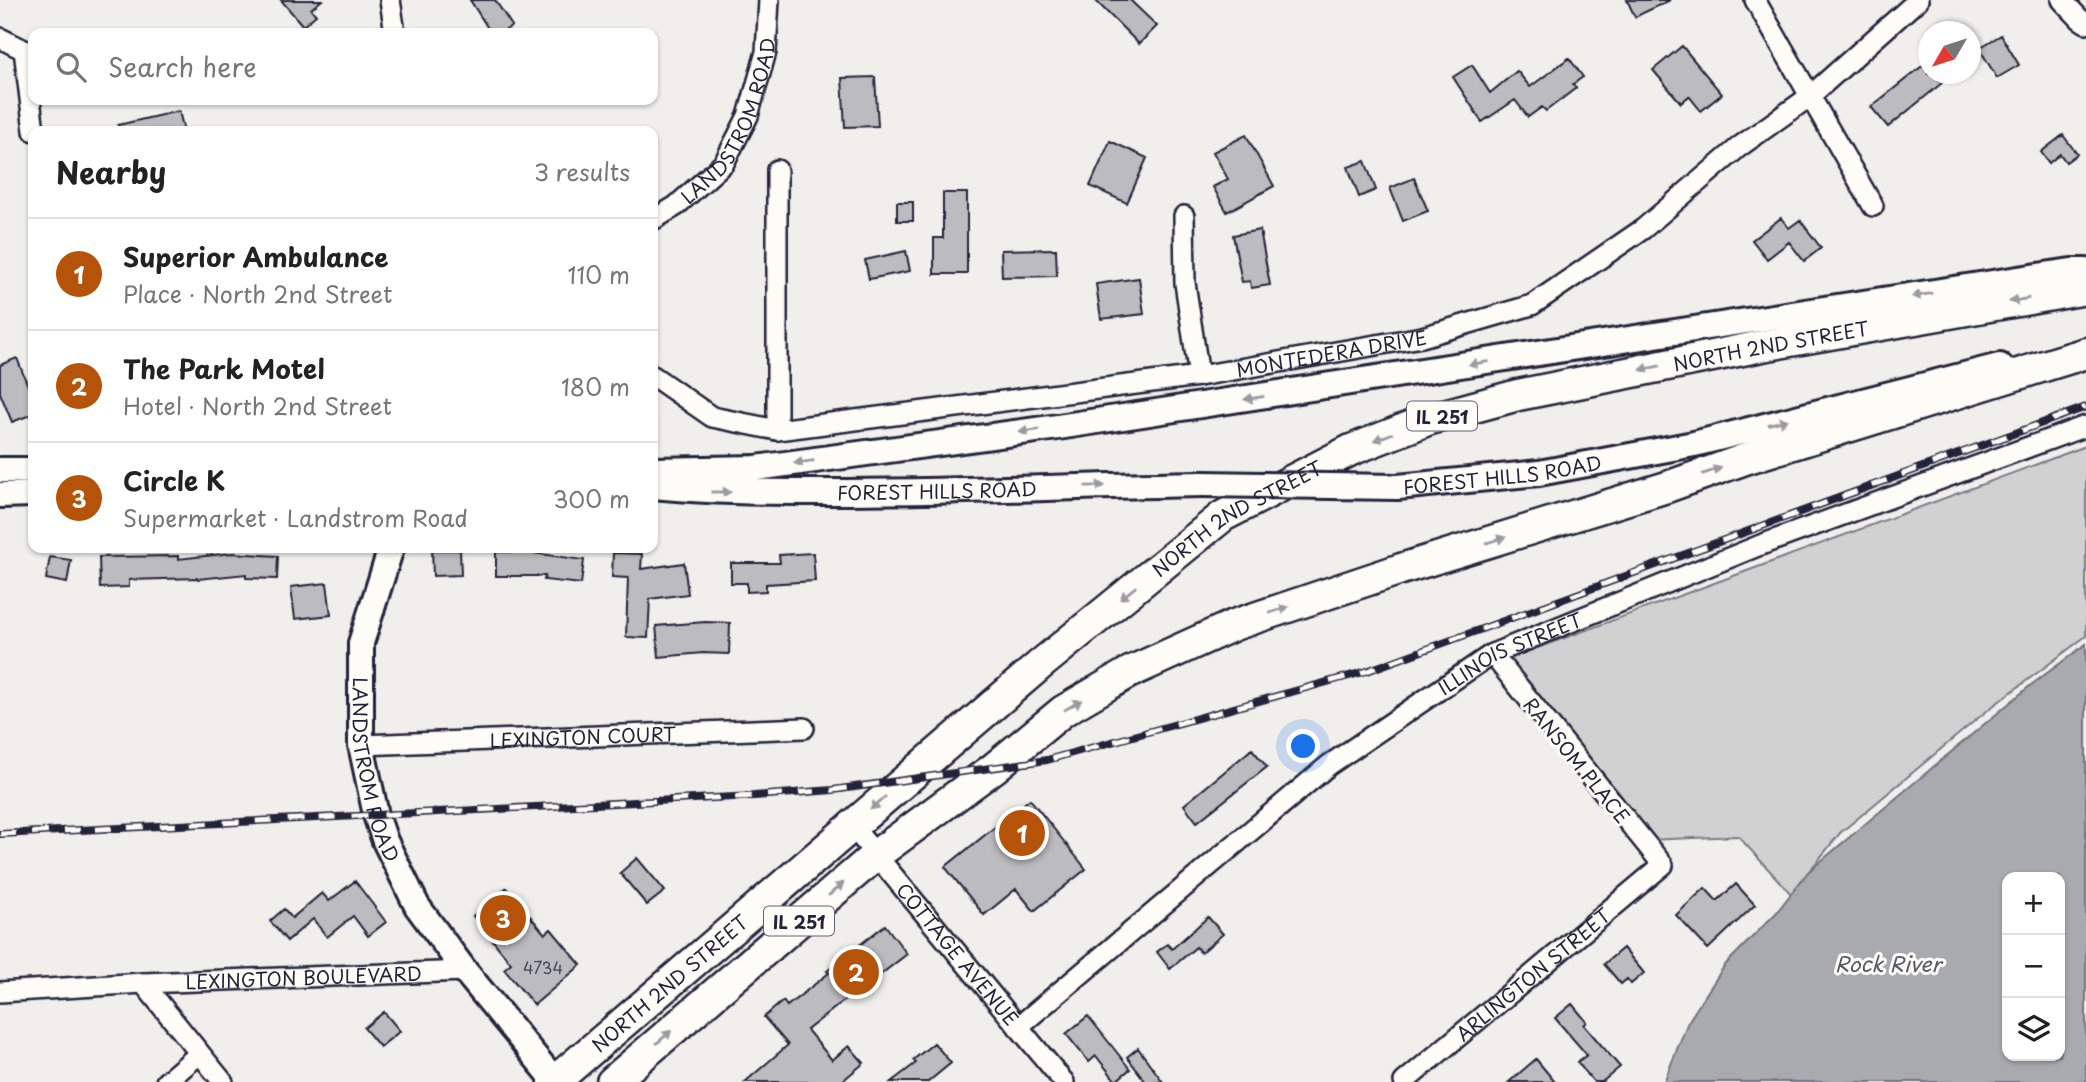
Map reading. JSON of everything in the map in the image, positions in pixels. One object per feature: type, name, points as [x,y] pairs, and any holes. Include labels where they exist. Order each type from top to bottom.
[{"type":"main road","name":"NORTH 2ND STREET","points":[[555,1082],[1041,664],[1223,516],[1351,450],[1430,419],[1518,395],[1762,346],[2086,289]]},
{"type":"main road","name":"NORTH 2ND STREET","points":[[612,1082],[876,855],[994,768],[1063,711],[1130,672],[1234,625],[1401,569],[1667,487],[1748,458],[2086,352]]},
{"type":"street","points":[[390,0],[394,28]]},
{"type":"street","name":"LANDSTROM ROAD","points":[[658,217],[676,206],[724,163],[748,116],[766,52],[769,0]]},
{"type":"street","points":[[1755,0],[1873,206]]},
{"type":"street","name":"MONTEDERA DRIVE","points":[[658,379],[712,417],[777,429],[1199,376],[1422,337],[1532,305],[1643,229],[1740,147],[1809,97],[1918,0]]},
{"type":"street","points":[[2062,0],[2086,23]]},
{"type":"street","points":[[0,38],[24,50],[28,82]]},
{"type":"street","points":[[31,105],[33,126]]},
{"type":"street","points":[[777,170],[777,429]]},
{"type":"street","points":[[1184,216],[1185,282],[1199,376]]},
{"type":"street","name":"FOREST HILLS ROAD","points":[[658,470],[756,468],[1045,429],[2071,271],[2086,271]]},
{"type":"street","name":"FOREST HILLS ROAD","points":[[658,487],[708,492],[917,492],[1203,484],[1398,487],[1539,474],[1693,444],[2086,344]]},
{"type":"street","name":"ILLINOIS STREET","points":[[1018,1027],[1329,765],[1492,654],[1759,546],[2086,426]]},
{"type":"street","points":[[0,470],[28,470]]},
{"type":"street","points":[[0,495],[28,495]]},
{"type":"street","name":"LANDSTROM ROAD","points":[[389,553],[361,643],[361,745],[376,815],[385,841],[417,906],[465,971]]},
{"type":"street","name":"RANSOM PLACE","points":[[1492,654],[1662,865]]},
{"type":"street","name":"LEXINGTON COURT","points":[[361,745],[804,729]]},
{"type":"street","name":"COTTAGE AVENUE","points":[[852,825],[1063,1082]]},
{"type":"street","name":"ARLINGTON STREET","points":[[1404,1082],[1662,865]]},
{"type":"street","points":[[465,971],[555,1082]]},
{"type":"street","name":"LEXINGTON BOULEVARD","points":[[0,992],[143,983],[465,971]]},
{"type":"street","points":[[143,983],[223,1082]]},
{"type":"street","points":[[166,1082],[199,1054]]},
{"type":"shaded area","points":[[2086,446],[2086,636],[1989,709],[1840,833],[1791,894],[1738,836],[1648,840],[1508,659]]},
{"type":"water","name":"Rock River","points":[[2086,644],[2086,1082],[1664,1082],[1688,1022],[1725,965],[1776,913],[1808,872],[2031,685]]},
{"type":"building","points":[[281,0],[322,0],[311,9],[316,15],[303,26]]},
{"type":"building","points":[[470,0],[495,0],[512,26],[488,28]]},
{"type":"building","points":[[1095,0],[1130,0],[1157,26],[1139,44]]},
{"type":"building","points":[[1627,0],[1670,0],[1635,17]]},
{"type":"building","points":[[2001,35],[2019,65],[1997,78],[1981,47]]},
{"type":"building","points":[[1682,46],[1722,94],[1701,111],[1689,96],[1681,103],[1653,70]]},
{"type":"building","points":[[1569,58],[1583,77],[1573,84],[1576,88],[1546,111],[1542,107],[1528,117],[1515,100],[1482,122],[1453,77],[1472,65],[1490,93],[1517,71],[1530,87]]},
{"type":"building","points":[[1918,69],[1918,84],[1941,84],[1888,127],[1871,107]]},
{"type":"building","points":[[875,77],[878,126],[845,127],[842,78]]},
{"type":"building","points":[[179,111],[183,126],[118,126]]},
{"type":"building","points":[[1246,135],[1274,186],[1227,212],[1213,187],[1228,179],[1213,152]]},
{"type":"building","points":[[2063,135],[2077,154],[2066,162],[2060,154],[2049,163],[2041,152]]},
{"type":"building","points":[[1110,141],[1147,158],[1127,203],[1090,186]]},
{"type":"building","points":[[1365,161],[1376,190],[1359,197],[1348,167]]},
{"type":"building","points":[[1414,178],[1428,211],[1403,221],[1390,188]]},
{"type":"building","points":[[943,193],[967,193],[967,274],[934,274],[934,238],[943,238]]},
{"type":"building","points":[[897,202],[913,202],[913,221],[897,221]]},
{"type":"building","points":[[1781,218],[1789,228],[1800,220],[1821,248],[1804,261],[1789,242],[1767,259],[1752,240]]},
{"type":"building","points":[[1260,230],[1270,285],[1251,288],[1250,281],[1242,282],[1233,235]]},
{"type":"building","points":[[1056,249],[1057,276],[1002,277],[1001,250]]},
{"type":"building","points":[[906,251],[910,271],[869,279],[865,260]]},
{"type":"building","points":[[1139,278],[1144,314],[1101,319],[1096,284]]},
{"type":"building","points":[[17,358],[28,386],[28,416],[12,422],[0,393],[0,365]]},
{"type":"building","points":[[232,553],[278,556],[277,579],[246,578],[246,574],[198,579],[129,580],[129,587],[100,588],[99,557],[178,556],[178,559]]},
{"type":"building","points":[[432,553],[460,553],[461,575],[433,576]]},
{"type":"building","points":[[496,553],[533,553],[584,560],[581,584],[544,580],[545,576],[496,576]]},
{"type":"building","points":[[613,553],[642,554],[641,569],[684,563],[688,594],[650,599],[648,638],[626,637],[628,578],[612,577]]},
{"type":"building","points":[[813,553],[815,581],[766,584],[766,591],[747,592],[747,583],[731,583],[731,563],[780,563],[779,555]]},
{"type":"building","points":[[50,557],[71,560],[67,583],[46,579]]},
{"type":"building","points":[[327,583],[331,615],[295,619],[291,587]]},
{"type":"building","points":[[730,623],[729,654],[703,653],[659,657],[656,626]]},
{"type":"building","points":[[1252,749],[1267,767],[1197,822],[1184,805]]},
{"type":"building","points":[[1030,799],[1086,869],[1034,911],[1016,889],[984,915],[945,867]]},
{"type":"building","points":[[637,858],[665,891],[647,905],[620,873]]},
{"type":"building","points":[[355,881],[386,922],[368,936],[353,916],[327,937],[313,919],[287,941],[270,921],[284,909],[292,918],[322,893],[329,901]]},
{"type":"building","points":[[1736,884],[1755,905],[1708,949],[1676,915],[1705,888],[1717,901]]},
{"type":"building","points":[[506,888],[545,934],[551,929],[581,965],[534,1005],[504,969],[511,963],[473,916]]},
{"type":"building","points":[[1208,917],[1223,934],[1201,953],[1196,947],[1170,969],[1157,952],[1167,944],[1172,949]]},
{"type":"building","points":[[885,925],[907,954],[807,1030],[832,1060],[849,1046],[864,1063],[841,1082],[745,1082],[788,1045],[764,1017],[783,1001],[787,1006]]},
{"type":"building","points":[[1623,948],[1644,973],[1631,984],[1627,979],[1621,984],[1604,964]]},
{"type":"building","points":[[1572,1004],[1587,1022],[1584,1025],[1620,1067],[1602,1082],[1594,1082],[1577,1062],[1587,1055],[1555,1018]]},
{"type":"building","points":[[384,1012],[400,1031],[380,1047],[364,1028]]},
{"type":"building","points":[[1088,1016],[1130,1069],[1116,1081],[1096,1056],[1089,1062],[1066,1034]]},
{"type":"building","points":[[934,1043],[951,1063],[928,1082],[891,1082],[916,1063],[913,1060]]},
{"type":"building","points":[[1138,1048],[1163,1082],[1146,1082],[1127,1057]]},
{"type":"building","points":[[1536,1059],[1555,1082],[1509,1082]]},
{"type":"railway","points":[[0,834],[754,796],[833,790],[1047,760],[1367,671],[2086,407]]},
{"type":"place","name":"Superior Ambulance","points":[[1022,833]]},
{"type":"place","name":"Circle K","points":[[503,918]]},
{"type":"place","name":"The Park Motel","points":[[856,972]]}]
